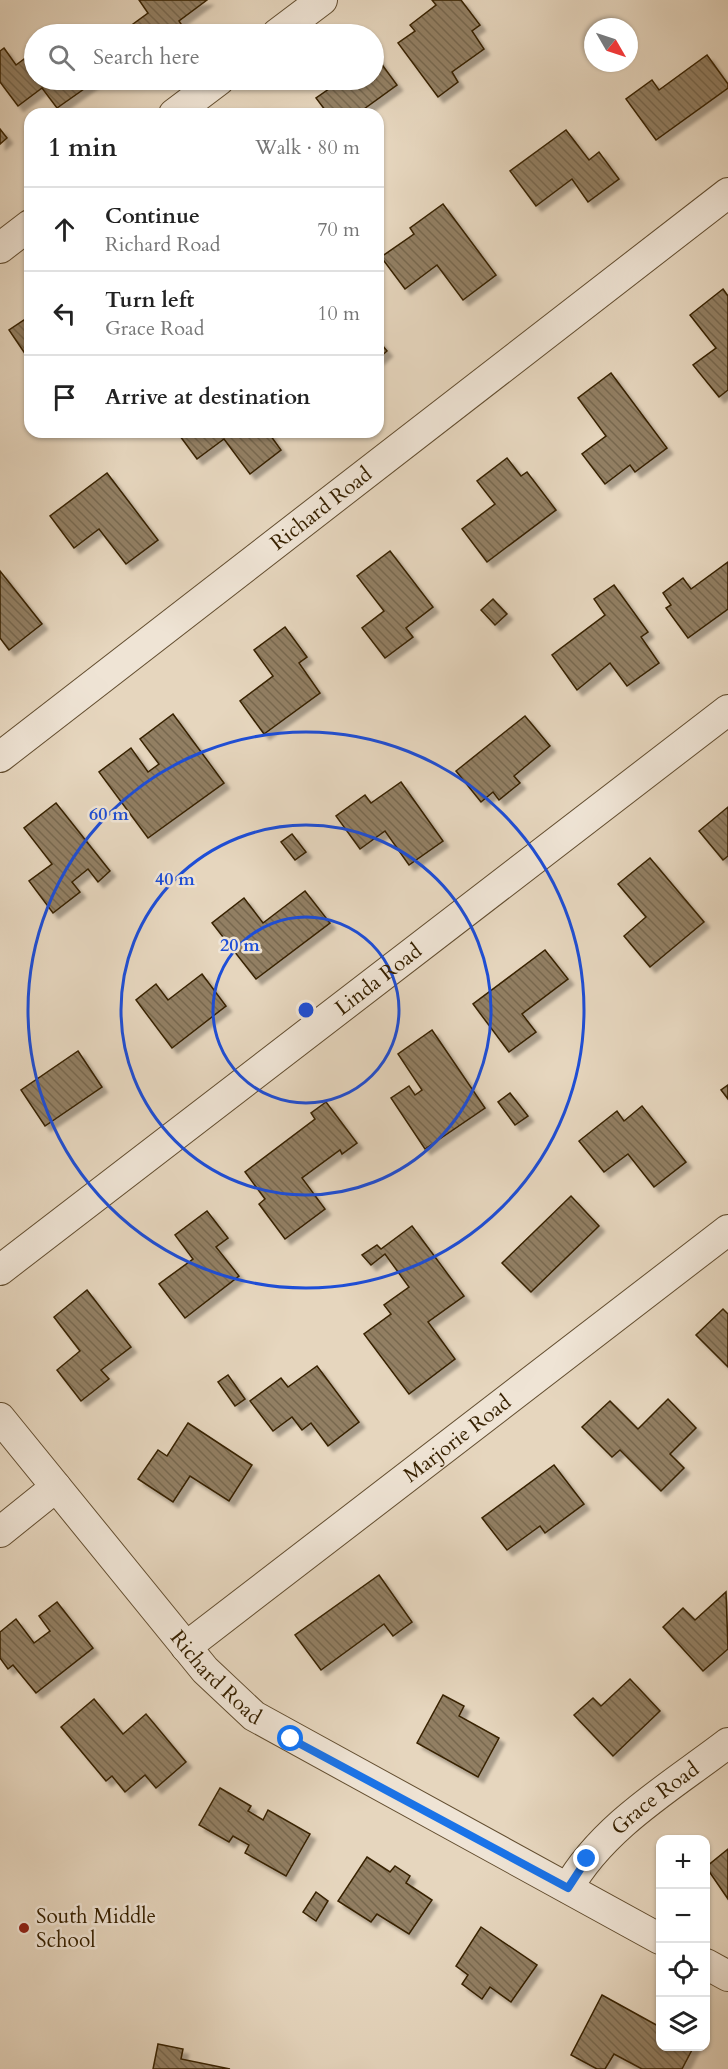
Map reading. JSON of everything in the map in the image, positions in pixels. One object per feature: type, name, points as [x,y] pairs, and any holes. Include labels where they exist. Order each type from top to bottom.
[{"type":"street","points":[[290,24],[322,0]]},
{"type":"street","points":[[182,108],[206,90]]},
{"type":"street","name":"Richard Road","points":[[0,757],[728,194]]},
{"type":"street","points":[[0,248],[24,230]]},
{"type":"street","name":"Linda Road","points":[[0,1270],[728,710]]},
{"type":"street","name":"Marjorie Road","points":[[186,1647],[728,1230]]},
{"type":"street","name":"Richard Road","points":[[0,1418],[220,1686],[271,1727],[656,1937]]},
{"type":"street","points":[[0,1532],[56,1486]]},
{"type":"street","name":"Grace Road","points":[[568,1888],[587,1859],[614,1831],[728,1743]]},
{"type":"street","points":[[710,1967],[728,1976]]},
{"type":"building","points":[[139,0],[207,0],[179,21],[181,24],[133,24],[148,13]]},
{"type":"building","points":[[432,0],[461,0],[480,25],[472,31],[484,49],[452,72],[458,82],[438,97],[398,43],[415,31],[410,25],[436,5]]},
{"type":"building","points":[[4,48],[16,65],[24,59],[24,90],[39,90],[18,106],[0,82],[0,51]]},
{"type":"building","points":[[707,55],[728,84],[728,88],[656,140],[626,99],[652,80],[659,90]]},
{"type":"building","points":[[384,67],[397,85],[365,108],[324,108],[316,98],[328,90],[384,90]]},
{"type":"building","points":[[44,90],[83,90],[57,108]]},
{"type":"building","points":[[0,129],[7,138],[0,144]]},
{"type":"building","points":[[566,130],[589,160],[599,152],[619,179],[588,202],[572,179],[536,206],[510,171]]},
{"type":"building","points":[[443,204],[496,275],[463,300],[437,265],[405,289],[384,261],[384,255],[414,234],[410,228]]},
{"type":"building","points":[[723,289],[728,296],[728,390],[719,397],[693,365],[716,348],[690,315]]},
{"type":"building","points":[[24,320],[24,352],[9,330]]},
{"type":"building","points":[[611,373],[667,448],[635,472],[630,465],[605,484],[582,454],[606,436],[578,398]]},
{"type":"building","points":[[181,438],[272,438],[281,450],[250,474],[224,439],[197,459]]},
{"type":"building","points":[[507,458],[521,476],[527,472],[556,510],[487,562],[462,529],[495,504],[477,481]]},
{"type":"building","points":[[107,473],[158,540],[126,564],[99,529],[74,548],[50,516]]},
{"type":"building","points":[[390,551],[433,607],[406,628],[413,637],[385,658],[362,628],[384,611],[357,576]]},
{"type":"building","points":[[728,562],[728,609],[688,638],[666,608],[671,605],[663,593],[683,578],[691,589]]},
{"type":"building","points":[[0,571],[42,624],[9,650],[0,638]]},
{"type":"building","points":[[614,585],[648,632],[641,637],[659,663],[627,686],[610,663],[577,690],[552,655],[605,615],[594,599]]},
{"type":"building","points":[[493,599],[507,614],[495,625],[481,610]]},
{"type":"building","points":[[285,627],[307,657],[299,663],[320,693],[264,734],[240,701],[273,676],[254,650]]},
{"type":"building","points":[[173,714],[224,783],[148,838],[99,772],[131,748],[148,772],[159,764],[140,739]]},
{"type":"building","points":[[525,716],[550,746],[514,776],[520,783],[499,800],[493,792],[481,802],[456,771]]},
{"type":"building","points":[[401,782],[443,841],[409,865],[385,831],[360,849],[336,816],[365,795],[371,803]]},
{"type":"building","points":[[56,803],[110,871],[98,882],[88,869],[72,882],[80,892],[53,913],[29,881],[52,864],[24,828]]},
{"type":"building","points":[[728,807],[728,856],[723,860],[699,831]]},
{"type":"building","points":[[292,834],[306,852],[295,860],[281,842]]},
{"type":"building","points":[[650,858],[704,922],[650,967],[624,936],[646,917],[618,884]]},
{"type":"building","points":[[305,891],[330,923],[256,979],[212,923],[244,898],[263,923]]},
{"type":"building","points":[[545,950],[568,979],[522,1014],[536,1032],[509,1052],[473,1004]]},
{"type":"building","points":[[202,974],[226,1006],[172,1048],[136,1000],[156,984],[168,1000]]},
{"type":"building","points":[[432,1030],[485,1108],[425,1149],[391,1098],[409,1086],[415,1095],[422,1090],[398,1054]]},
{"type":"building","points":[[78,1051],[102,1087],[45,1126],[21,1090]]},
{"type":"building","points":[[728,1085],[728,1099],[721,1090]]},
{"type":"building","points":[[510,1093],[528,1116],[515,1125],[498,1102]]},
{"type":"building","points":[[326,1102],[357,1143],[342,1154],[340,1150],[302,1178],[325,1209],[285,1239],[259,1204],[265,1199],[245,1172],[315,1119],[311,1113]]},
{"type":"building","points":[[642,1106],[686,1162],[654,1187],[628,1154],[604,1172],[579,1141],[617,1111],[624,1121]]},
{"type":"building","points":[[571,1196],[599,1226],[531,1292],[502,1263]]},
{"type":"building","points":[[207,1211],[228,1238],[216,1247],[239,1276],[185,1318],[159,1284],[193,1259],[175,1235]]},
{"type":"building","points":[[412,1226],[464,1296],[428,1322],[455,1359],[409,1394],[364,1334],[391,1314],[384,1305],[409,1287],[385,1254],[371,1265],[362,1255],[377,1245],[381,1249]]},
{"type":"building","points":[[87,1290],[131,1347],[101,1370],[109,1379],[81,1401],[57,1370],[80,1351],[54,1317]]},
{"type":"building","points":[[723,1309],[728,1314],[728,1367],[696,1335]]},
{"type":"building","points":[[317,1366],[359,1422],[328,1446],[311,1423],[302,1430],[292,1417],[273,1431],[250,1401],[281,1378],[288,1387]]},
{"type":"building","points":[[228,1375],[245,1399],[235,1406],[218,1382]]},
{"type":"building","points":[[668,1399],[696,1428],[670,1454],[684,1468],[661,1491],[620,1450],[612,1457],[582,1427],[610,1401],[638,1429]]},
{"type":"building","points":[[188,1423],[252,1465],[229,1501],[190,1476],[173,1502],[138,1479],[158,1450],[167,1456]]},
{"type":"building","points":[[554,1465],[584,1504],[545,1533],[540,1526],[507,1550],[482,1518]]},
{"type":"building","points":[[379,1575],[412,1622],[393,1636],[384,1624],[321,1670],[295,1635]]},
{"type":"building","points":[[726,1592],[728,1649],[703,1671],[663,1627],[683,1608],[695,1620]]},
{"type":"building","points":[[57,1602],[93,1648],[36,1693],[13,1665],[8,1669],[0,1658],[0,1632],[16,1619],[34,1643],[50,1631],[39,1616]]},
{"type":"building","points":[[630,1679],[660,1711],[613,1756],[574,1715],[593,1698],[601,1706]]},
{"type":"building","points":[[443,1695],[464,1706],[459,1716],[499,1738],[478,1777],[417,1743]]},
{"type":"building","points":[[94,1699],[123,1734],[146,1714],[186,1762],[156,1788],[145,1775],[125,1792],[112,1776],[106,1781],[61,1727]]},
{"type":"building","points":[[220,1788],[251,1806],[248,1811],[263,1820],[268,1810],[310,1834],[286,1876],[245,1853],[249,1845],[233,1836],[229,1842],[199,1825]]},
{"type":"building","points":[[728,1849],[728,1899],[710,1873],[710,1864]]},
{"type":"building","points":[[367,1857],[390,1872],[395,1866],[410,1876],[406,1883],[432,1900],[409,1934],[377,1914],[371,1922],[338,1901]]},
{"type":"building","points":[[316,1892],[328,1901],[316,1921],[303,1912]]},
{"type":"building","points":[[481,1927],[537,1965],[511,2002],[490,1987],[482,1999],[462,1984],[468,1975],[456,1966]]},
{"type":"building","points":[[602,1995],[656,2025],[656,2051],[691,2051],[682,2069],[642,2069],[614,2054],[605,2069],[597,2069],[571,2055]]},
{"type":"building","points":[[158,2044],[183,2049],[181,2059],[230,2069],[153,2069]]},
{"type":"place","name":"South Middle School","points":[[24,1928]]},
{"type":"route","points":[[291,1739],[568,1888],[575,1874],[587,1859]]}]
